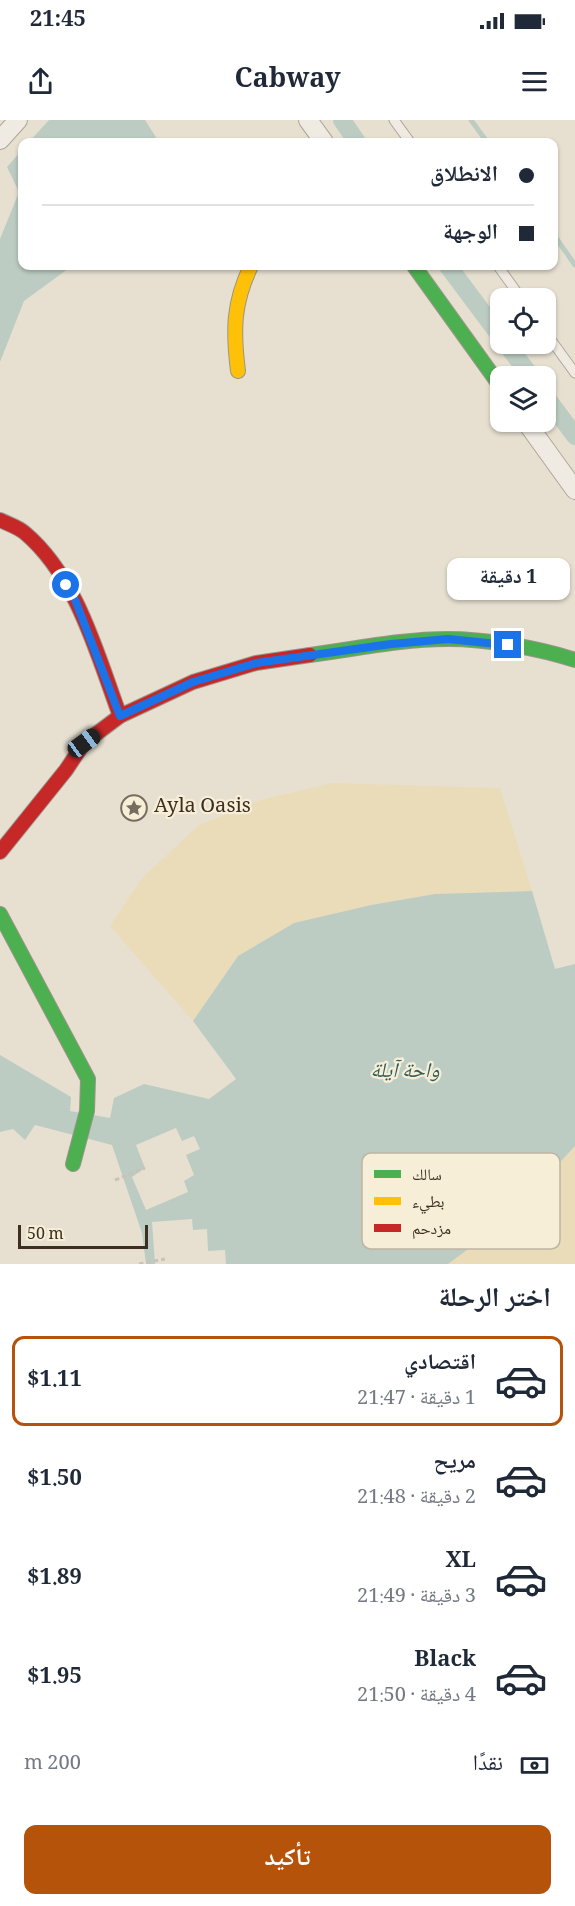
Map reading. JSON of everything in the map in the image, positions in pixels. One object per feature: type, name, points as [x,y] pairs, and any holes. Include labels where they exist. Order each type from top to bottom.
[{"type":"street","points":[[0,140],[18,120]]},
{"type":"street","points":[[308,120],[321,138]]},
{"type":"street","points":[[238,371],[233,328],[234,312],[236,299],[249,270]]},
{"type":"street","points":[[417,270],[490,372]]},
{"type":"street","points":[[533,432],[575,490]]},
{"type":"street","points":[[0,520],[21,530],[38,544],[61,574],[74,597],[120,716]]},
{"type":"street","points":[[0,852],[66,770],[84,743],[120,716],[193,682],[256,663],[391,644],[448,639],[550,652],[575,660]]},
{"type":"street","points":[[0,914],[88,1079],[89,1105],[73,1164]]},
{"type":"lane","points":[[393,120],[407,138]]},
{"type":"lane","points":[[501,270],[514,288]]},
{"type":"lane","points":[[556,347],[575,373]]},
{"type":"path","points":[[115,1180],[145,1168]]},
{"type":"path","points":[[139,1264],[165,1259]]},
{"type":"sand","points":[[333,783],[500,788],[532,891],[435,894],[371,905],[294,923],[238,956],[193,1021],[110,926],[142,878],[199,825],[260,800]]},
{"type":"sand","points":[[575,1146],[575,1264],[448,1264],[468,1249],[560,1249],[560,1162]]},
{"type":"water","points":[[49,120],[145,120],[156,138],[33,138]]},
{"type":"water","points":[[18,155],[18,190],[7,167]]},
{"type":"water","points":[[18,194],[18,270],[67,270],[24,301],[0,362],[0,239]]},
{"type":"water","name":"واحة آيلة","points":[[532,891],[555,969],[575,964],[575,1146],[560,1162],[560,1153],[362,1153],[362,1249],[468,1249],[448,1264],[226,1264],[225,1250],[208,1251],[207,1229],[193,1230],[192,1219],[152,1222],[155,1264],[146,1264],[142,1233],[112,1145],[35,1125],[25,1140],[13,1129],[0,1132],[0,1055],[71,1097],[70,1111],[110,1118],[114,1098],[144,1084],[209,1099],[236,1079],[193,1021],[238,956],[294,923],[371,905],[435,894]],"holes":[[[176,1128],[182,1141],[194,1136],[200,1149],[186,1155],[194,1175],[184,1181],[188,1192],[146,1210],[132,1177],[145,1168],[136,1145]]]},
{"type":"waterway","points":[[342,120],[354,138]]},
{"type":"waterway","points":[[471,120],[484,138]]},
{"type":"waterway","points":[[558,241],[575,265]]},
{"type":"waterway","points":[[451,270],[490,322]]},
{"type":"waterway","points":[[514,354],[523,366]]},
{"type":"waterway","points":[[556,410],[575,436]]},
{"type":"traffic: fast","points":[[417,270],[490,372]]},
{"type":"traffic: fast","points":[[310,655],[396,642],[448,639],[512,645],[575,660]]},
{"type":"traffic: fast","points":[[0,914],[88,1079],[87,1111],[73,1164]]},
{"type":"traffic: slow","points":[[238,371],[235,343],[236,317],[241,292],[249,270]]},
{"type":"traffic: jam","points":[[0,520],[25,533],[59,571],[94,642],[120,716]]},
{"type":"traffic: jam","points":[[0,852],[66,770],[84,743],[120,716],[193,682],[256,663],[310,655]]},
{"type":"place","name":"Ayla Oasis","points":[[134,808]]},
{"type":"route","points":[[66,585],[74,597],[120,716],[193,682],[256,663],[391,644],[448,639],[508,645]]}]
